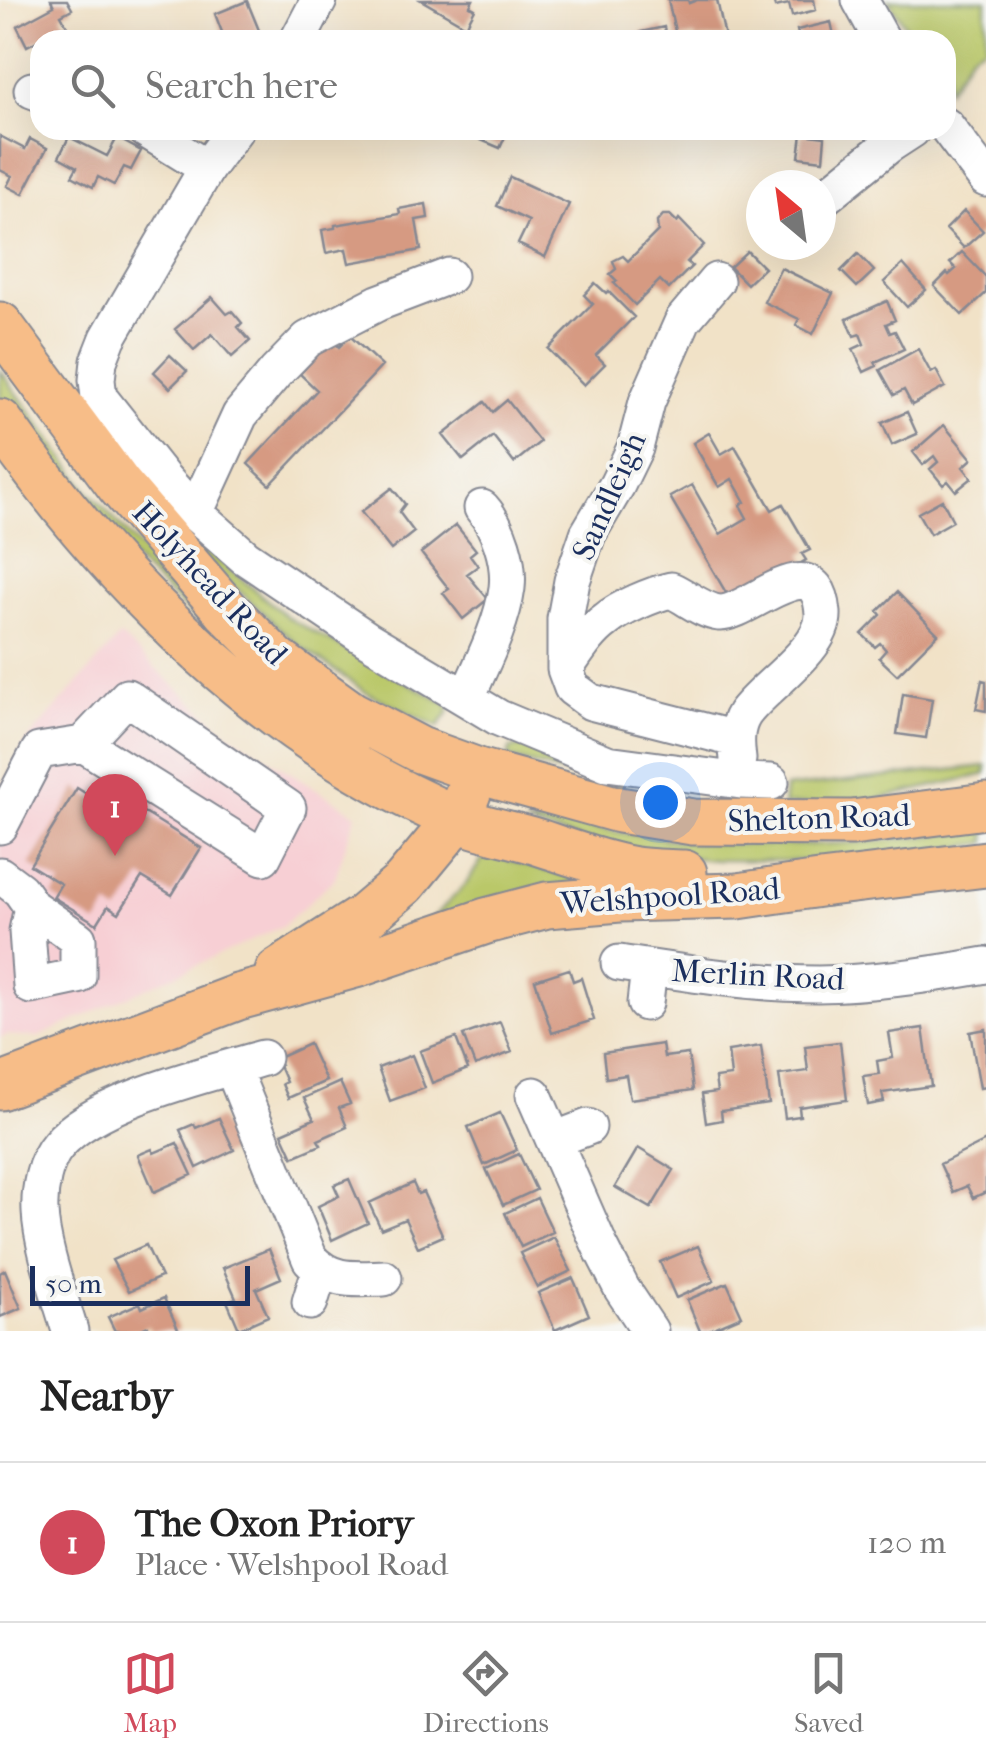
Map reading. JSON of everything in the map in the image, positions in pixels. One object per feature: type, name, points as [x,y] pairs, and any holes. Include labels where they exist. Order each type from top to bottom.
[{"type":"main road","name":"Holyhead Road","points":[[0,325],[172,550],[276,660],[351,714],[420,750],[478,772]]},
{"type":"main road","name":"Holyhead Road","points":[[0,422],[43,484],[135,586],[236,682],[316,744],[457,820]]},
{"type":"main road","name":"Shelton Road","points":[[478,772],[618,810],[693,822],[852,823],[986,806]]},
{"type":"main road","name":"Welshpool Road","points":[[238,997],[364,918],[404,882],[457,820],[478,772]]},
{"type":"main road","points":[[926,814],[986,796]]},
{"type":"main road","name":"Shelton Road","points":[[457,820],[632,870],[820,884]]},
{"type":"main road","name":"Welshpool Road","points":[[362,963],[446,880],[458,852],[457,820]]},
{"type":"main road","name":"Welshpool Road","points":[[0,1088],[238,997],[362,963],[486,920],[547,904],[738,896],[986,864]]},
{"type":"street","points":[[303,30],[319,0]]},
{"type":"street","points":[[860,0],[876,30]]},
{"type":"street","points":[[162,140],[207,168]]},
{"type":"street","points":[[228,140],[207,168],[108,338],[99,362],[99,398],[164,479],[244,557],[367,639],[499,718],[607,763],[756,782],[735,739],[742,716],[799,660],[824,620],[816,589],[806,583],[790,582],[764,592],[737,610],[720,613],[701,608],[671,590],[660,592],[606,619],[566,669],[572,688],[591,702],[735,739]]},
{"type":"street","points":[[836,188],[897,140]]},
{"type":"street","points":[[956,140],[986,180]]},
{"type":"street","points":[[195,513],[240,414],[308,340],[378,303],[449,276]]},
{"type":"street","name":"Sandleigh","points":[[566,669],[565,619],[572,581],[588,534],[635,448],[648,402],[682,320],[716,281]]},
{"type":"street","points":[[468,697],[494,635],[508,586],[498,534],[482,508]]},
{"type":"street","points":[[0,826],[40,751],[83,744],[126,697],[288,808],[263,857],[83,744]]},
{"type":"street","points":[[478,772],[499,718]]},
{"type":"street","points":[[0,875],[20,890],[32,908]]},
{"type":"street","name":"Merlin Road","points":[[644,1003],[634,965],[718,978],[818,984],[910,977],[986,965]]},
{"type":"street","points":[[70,1331],[40,1212],[42,1183],[58,1145],[95,1115],[119,1104],[248,1062],[315,1286],[349,1279],[384,1278]]},
{"type":"street","points":[[534,1095],[600,1246],[622,1290],[650,1331]]},
{"type":"street","points":[[554,1140],[588,1127]]},
{"type":"shaded area","points":[[120,636],[225,731],[356,814],[335,878],[283,926],[38,1037],[0,1038],[0,793],[26,742]]},
{"type":"green space","points":[[888,0],[986,0],[986,45],[971,54],[956,77],[956,30],[908,30]]},
{"type":"green space","points":[[0,370],[86,488],[249,669],[87,516],[0,400]]},
{"type":"green space","points":[[187,534],[290,619],[449,705],[438,727],[367,693],[296,643],[179,536]]},
{"type":"green space","points":[[526,745],[652,796],[508,758],[510,749]]},
{"type":"green space","points":[[986,766],[986,774],[860,803],[783,805],[785,788]]},
{"type":"green space","points":[[566,823],[679,841],[768,845],[877,841],[986,828],[986,843],[910,854],[806,861],[715,860],[623,851],[525,824]]},
{"type":"green space","points":[[486,853],[593,880],[431,920],[466,884]]},
{"type":"building","points":[[51,0],[67,0],[72,9],[61,15],[69,30],[30,30],[27,46],[17,26],[54,6]]},
{"type":"building","points":[[421,0],[473,0],[470,6],[475,9],[466,26]]},
{"type":"building","points":[[668,0],[717,0],[723,30],[675,30]]},
{"type":"building","points":[[773,0],[814,0],[816,10],[792,16],[789,4],[775,7]]},
{"type":"building","points":[[247,1],[259,30],[221,30],[215,14]]},
{"type":"building","points":[[831,22],[833,30],[797,30]]},
{"type":"building","points":[[0,136],[25,149],[30,139],[47,148],[23,194],[7,186],[12,176],[0,170]]},
{"type":"building","points":[[68,140],[107,156],[116,140],[141,151],[131,170],[124,167],[114,185],[98,177],[93,187],[72,176],[77,167],[59,157]]},
{"type":"building","points":[[481,140],[504,140],[500,148]]},
{"type":"building","points":[[801,140],[825,140],[823,160],[799,157]]},
{"type":"building","points":[[510,177],[569,204],[545,257],[518,244],[529,221],[497,206]]},
{"type":"building","points":[[426,204],[428,218],[416,220],[421,250],[349,263],[346,249],[326,253],[322,230],[400,214],[399,209]]},
{"type":"building","points":[[964,211],[983,231],[964,248],[946,229]]},
{"type":"building","points":[[663,215],[670,215],[677,222],[679,219],[704,245],[687,262],[692,266],[669,289],[660,280],[635,305],[614,283],[617,281],[610,274],[616,269],[613,261],[623,256],[628,261],[658,231],[657,222]]},
{"type":"building","points":[[746,252],[746,260],[756,260],[764,268],[747,284],[730,267]]},
{"type":"building","points":[[962,252],[986,277],[986,293],[962,315],[934,286],[956,269],[950,263]]},
{"type":"building","points":[[858,254],[874,271],[857,287],[841,271]]},
{"type":"building","points":[[903,264],[926,290],[907,307],[884,282]]},
{"type":"building","points":[[781,268],[833,293],[813,334],[796,325],[799,319],[764,302]]},
{"type":"building","points":[[595,283],[634,317],[596,355],[605,364],[584,385],[548,349],[593,304],[584,295]]},
{"type":"building","points":[[212,297],[227,314],[232,311],[242,323],[238,327],[250,341],[232,357],[212,334],[194,350],[175,329]]},
{"type":"building","points":[[887,301],[895,320],[886,324],[890,333],[895,331],[904,349],[875,362],[877,366],[864,372],[853,349],[864,344],[860,334],[854,336],[847,319]]},
{"type":"building","points":[[350,336],[382,366],[270,485],[248,464],[317,390],[300,374],[332,340],[339,347]]},
{"type":"building","points":[[918,349],[931,373],[936,370],[945,387],[912,405],[904,390],[894,395],[880,370]]},
{"type":"building","points":[[170,355],[187,371],[170,388],[154,372]]},
{"type":"building","points":[[507,400],[540,442],[514,463],[493,436],[463,460],[443,435],[485,402],[493,412]]},
{"type":"building","points":[[907,412],[917,434],[892,445],[882,423]]},
{"type":"building","points":[[944,425],[972,459],[963,467],[972,478],[956,491],[948,481],[943,485],[930,469],[938,462],[934,456],[923,465],[913,452]]},
{"type":"building","points":[[709,433],[721,454],[735,446],[772,510],[783,504],[810,550],[802,554],[806,560],[784,573],[781,567],[753,582],[732,603],[670,497],[692,485],[720,534],[747,518],[740,505],[745,502],[732,479],[719,487],[693,443]]},
{"type":"building","points":[[392,488],[405,504],[399,512],[414,532],[391,550],[361,512]]},
{"type":"building","points":[[942,500],[953,521],[930,534],[918,513]]},
{"type":"building","points":[[456,525],[476,550],[470,555],[478,566],[467,574],[488,599],[463,619],[443,593],[449,589],[421,553]]},
{"type":"building","points":[[897,592],[938,634],[897,675],[879,658],[886,650],[880,643],[875,647],[862,634]]},
{"type":"building","points":[[982,680],[986,681],[986,711],[976,709]]},
{"type":"building","points":[[903,694],[932,699],[926,738],[897,734]]},
{"type":"building","points":[[77,788],[125,818],[132,805],[201,848],[172,895],[142,877],[119,913],[108,906],[97,924],[53,897],[61,884],[30,865]]},
{"type":"building","points":[[569,969],[573,981],[581,978],[594,1020],[552,1033],[535,980]]},
{"type":"building","points":[[500,1022],[512,1052],[475,1066],[463,1035]]},
{"type":"building","points":[[923,1028],[931,1086],[882,1093],[884,1102],[868,1105],[863,1076],[879,1074],[877,1061],[893,1058],[889,1033]]},
{"type":"building","points":[[986,1029],[986,1087],[980,1088],[970,1032]]},
{"type":"building","points":[[456,1038],[468,1069],[432,1083],[420,1051]]},
{"type":"building","points":[[840,1042],[847,1100],[799,1107],[800,1116],[785,1118],[779,1075],[808,1071],[805,1046]]},
{"type":"building","points":[[309,1044],[326,1081],[288,1098],[276,1059]]},
{"type":"building","points":[[662,1044],[664,1057],[688,1054],[693,1090],[630,1099],[626,1075],[606,1078],[603,1053]]},
{"type":"building","points":[[761,1046],[769,1104],[721,1111],[722,1120],[706,1123],[702,1094],[717,1092],[715,1078],[731,1076],[728,1051]]},
{"type":"building","points":[[412,1055],[425,1088],[390,1101],[378,1068]]},
{"type":"building","points":[[340,1082],[350,1104],[339,1108],[347,1127],[318,1140],[321,1145],[293,1157],[282,1133],[314,1119],[304,1098]]},
{"type":"building","points":[[500,1113],[517,1150],[484,1165],[468,1127]]},
{"type":"building","points":[[219,1118],[234,1150],[197,1168],[180,1130]]},
{"type":"building","points":[[986,1141],[986,1192],[973,1198],[967,1186],[953,1192],[940,1164]]},
{"type":"building","points":[[177,1143],[192,1175],[154,1192],[138,1155]]},
{"type":"building","points":[[638,1148],[674,1170],[651,1208],[615,1187]]},
{"type":"building","points":[[519,1154],[536,1190],[503,1205],[486,1169]]},
{"type":"building","points":[[349,1179],[368,1223],[332,1240],[318,1206],[339,1196],[334,1185]]},
{"type":"building","points":[[413,1183],[418,1194],[423,1192],[443,1236],[418,1247],[405,1219],[381,1229],[369,1203]]},
{"type":"building","points":[[537,1198],[553,1232],[521,1247],[505,1213]]},
{"type":"building","points":[[554,1237],[571,1271],[537,1287],[520,1253]]},
{"type":"building","points":[[146,1245],[161,1277],[129,1291],[112,1260]]},
{"type":"building","points":[[698,1246],[714,1281],[676,1298],[660,1262]]},
{"type":"building","points":[[269,1249],[281,1278],[256,1289],[268,1316],[239,1329],[227,1301],[236,1298],[223,1268]]},
{"type":"building","points":[[5,1270],[21,1308],[0,1317],[0,1273]]},
{"type":"building","points":[[573,1278],[589,1315],[555,1330],[538,1293]]},
{"type":"building","points":[[727,1283],[742,1316],[700,1331],[687,1300]]},
{"type":"building","points":[[164,1298],[179,1331],[150,1331],[148,1326],[137,1331],[115,1331],[108,1317],[140,1303],[142,1308]]},
{"type":"place","name":"The Oxon Priory","points":[[115,856]]}]
